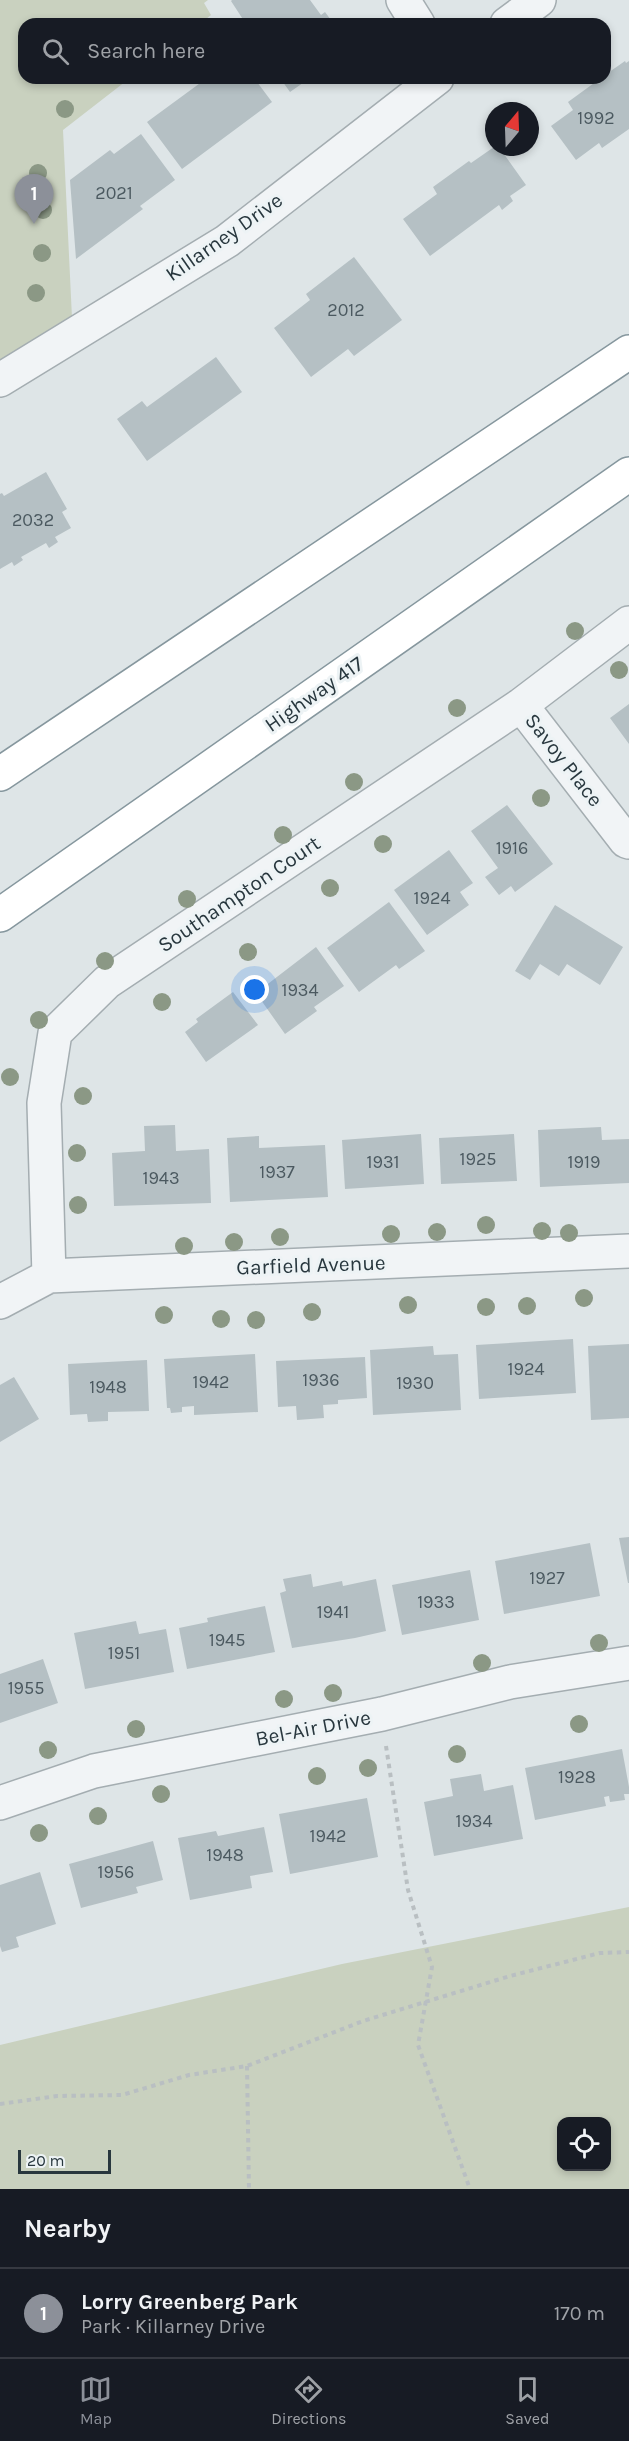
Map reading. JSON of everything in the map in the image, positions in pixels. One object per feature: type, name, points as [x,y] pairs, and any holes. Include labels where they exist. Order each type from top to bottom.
[{"type":"highway","points":[[0,774],[624,354]]},
{"type":"highway","name":"Highway 417","points":[[0,915],[629,474]]},
{"type":"street","points":[[403,0],[414,18]]},
{"type":"street","points":[[515,18],[539,0]]},
{"type":"street","name":"Killarney Drive","points":[[0,380],[227,241],[429,84]]},
{"type":"street","name":"Southampton Court","points":[[49,1276],[44,1103],[55,1033],[107,982],[521,705],[629,623]]},
{"type":"street","name":"Savoy Place","points":[[521,705],[629,842]]},
{"type":"street","name":"Garfield Avenue","points":[[0,1302],[49,1276],[629,1251]]},
{"type":"street","name":"Bel-Air Drive","points":[[0,1803],[94,1771],[382,1714],[510,1682],[629,1663]]},
{"type":"path","points":[[382,1714],[408,1890],[432,1966],[418,2045],[471,2189]]},
{"type":"path","points":[[0,2104],[57,2096],[122,2095],[189,2075],[247,2066],[363,2020],[510,1976],[600,1953],[629,1952]]},
{"type":"path","points":[[247,2066],[249,2189]]},
{"type":"green space","points":[[0,0],[208,0],[204,3],[211,15],[207,18],[18,18],[18,84],[122,84],[63,130],[72,318],[0,361]]},
{"type":"green space","points":[[629,1907],[629,2189],[0,2189],[0,2045],[342,1964]]},
{"type":"building","points":[[310,0],[321,15],[325,12],[330,18],[242,18],[231,1]]},
{"type":"building","points":[[625,61],[626,63],[629,61],[629,129],[602,148],[599,143],[576,160],[551,126],[573,110],[568,102],[593,84],[611,84],[611,71]]},
{"type":"building","points":[[199,84],[258,84],[272,102],[182,169],[147,122]]},
{"type":"building","points":[[284,84],[301,84],[290,92]]},
{"type":"building","points":[[141,134],[175,180],[140,206],[143,209],[76,259],[70,180],[110,150],[114,154]]},
{"type":"building","points":[[485,153],[485,156],[505,156],[526,185],[510,196],[513,201],[502,210],[499,205],[430,256],[403,219],[437,194],[433,187],[469,161],[471,163]]},
{"type":"building","points":[[354,257],[402,320],[354,356],[348,349],[311,377],[274,328],[310,300],[306,294]]},
{"type":"building","points":[[216,357],[242,392],[147,461],[117,419],[142,401],[147,407]]},
{"type":"building","points":[[46,472],[67,509],[62,512],[71,528],[55,537],[58,542],[49,548],[46,543],[21,557],[23,560],[14,566],[12,562],[0,569],[0,494],[4,496]]},
{"type":"building","points":[[629,704],[629,744],[610,718]]},
{"type":"building","points":[[507,805],[553,864],[515,892],[511,886],[499,895],[485,877],[498,868],[471,831]]},
{"type":"building","points":[[449,850],[473,883],[460,892],[469,905],[427,935],[394,890]]},
{"type":"building","points":[[389,902],[425,951],[399,969],[396,965],[359,992],[327,948]]},
{"type":"building","points":[[555,905],[623,947],[600,985],[567,964],[559,976],[540,964],[530,980],[515,971]]},
{"type":"building","points":[[316,947],[344,986],[314,1007],[317,1011],[285,1034],[256,993]]},
{"type":"building","points":[[233,992],[258,1025],[206,1062],[185,1032],[198,1022],[196,1019]]},
{"type":"building","points":[[175,1125],[176,1151],[209,1149],[211,1203],[114,1206],[112,1153],[145,1151],[144,1126]]},
{"type":"building","points":[[601,1127],[602,1140],[629,1139],[629,1183],[540,1187],[538,1130]]},
{"type":"building","points":[[421,1134],[424,1184],[345,1189],[342,1140]]},
{"type":"building","points":[[514,1134],[517,1181],[441,1184],[439,1138]]},
{"type":"building","points":[[259,1136],[259,1148],[325,1145],[328,1197],[230,1202],[227,1138]]},
{"type":"building","points":[[573,1339],[576,1393],[479,1399],[476,1345]]},
{"type":"building","points":[[629,1344],[629,1418],[591,1420],[588,1346]]},
{"type":"building","points":[[433,1346],[434,1355],[458,1354],[461,1410],[373,1415],[370,1350]]},
{"type":"building","points":[[255,1354],[258,1412],[194,1415],[194,1406],[182,1407],[182,1412],[171,1413],[170,1408],[167,1408],[164,1359]]},
{"type":"building","points":[[365,1357],[367,1398],[338,1400],[338,1404],[323,1405],[324,1418],[297,1420],[296,1406],[278,1407],[276,1361]]},
{"type":"building","points":[[147,1360],[149,1411],[108,1412],[108,1421],[88,1422],[87,1414],[70,1415],[68,1364]]},
{"type":"building","points":[[14,1377],[39,1419],[0,1442],[0,1385]]},
{"type":"building","points":[[629,1537],[629,1583],[628,1583],[619,1538]]},
{"type":"building","points":[[590,1543],[600,1596],[504,1614],[495,1561]]},
{"type":"building","points":[[470,1570],[479,1620],[402,1635],[392,1585]]},
{"type":"building","points":[[311,1574],[313,1587],[342,1581],[343,1586],[376,1579],[386,1631],[292,1648],[280,1593],[286,1591],[283,1579]]},
{"type":"building","points":[[265,1606],[275,1652],[187,1669],[179,1628],[208,1622],[207,1618]]},
{"type":"building","points":[[136,1621],[139,1634],[166,1629],[174,1672],[85,1689],[74,1633]]},
{"type":"building","points":[[43,1659],[58,1703],[0,1723],[0,1674]]},
{"type":"building","points":[[622,1749],[629,1787],[629,1794],[624,1794],[625,1800],[610,1802],[609,1796],[604,1797],[606,1806],[535,1820],[525,1768]]},
{"type":"building","points":[[481,1774],[484,1791],[513,1785],[523,1839],[434,1856],[424,1802],[453,1796],[450,1779]]},
{"type":"building","points":[[367,1798],[378,1857],[290,1874],[279,1814]]},
{"type":"building","points":[[264,1827],[273,1872],[250,1876],[252,1888],[190,1900],[178,1838],[216,1831],[218,1836]]},
{"type":"building","points":[[153,1841],[163,1880],[136,1887],[138,1893],[81,1908],[69,1864]]},
{"type":"building","points":[[40,1872],[56,1924],[16,1937],[19,1947],[2,1952],[0,1946],[0,1885]]},
{"type":"place","name":"Lorry Greenberg Park","points":[[34,224]]}]
